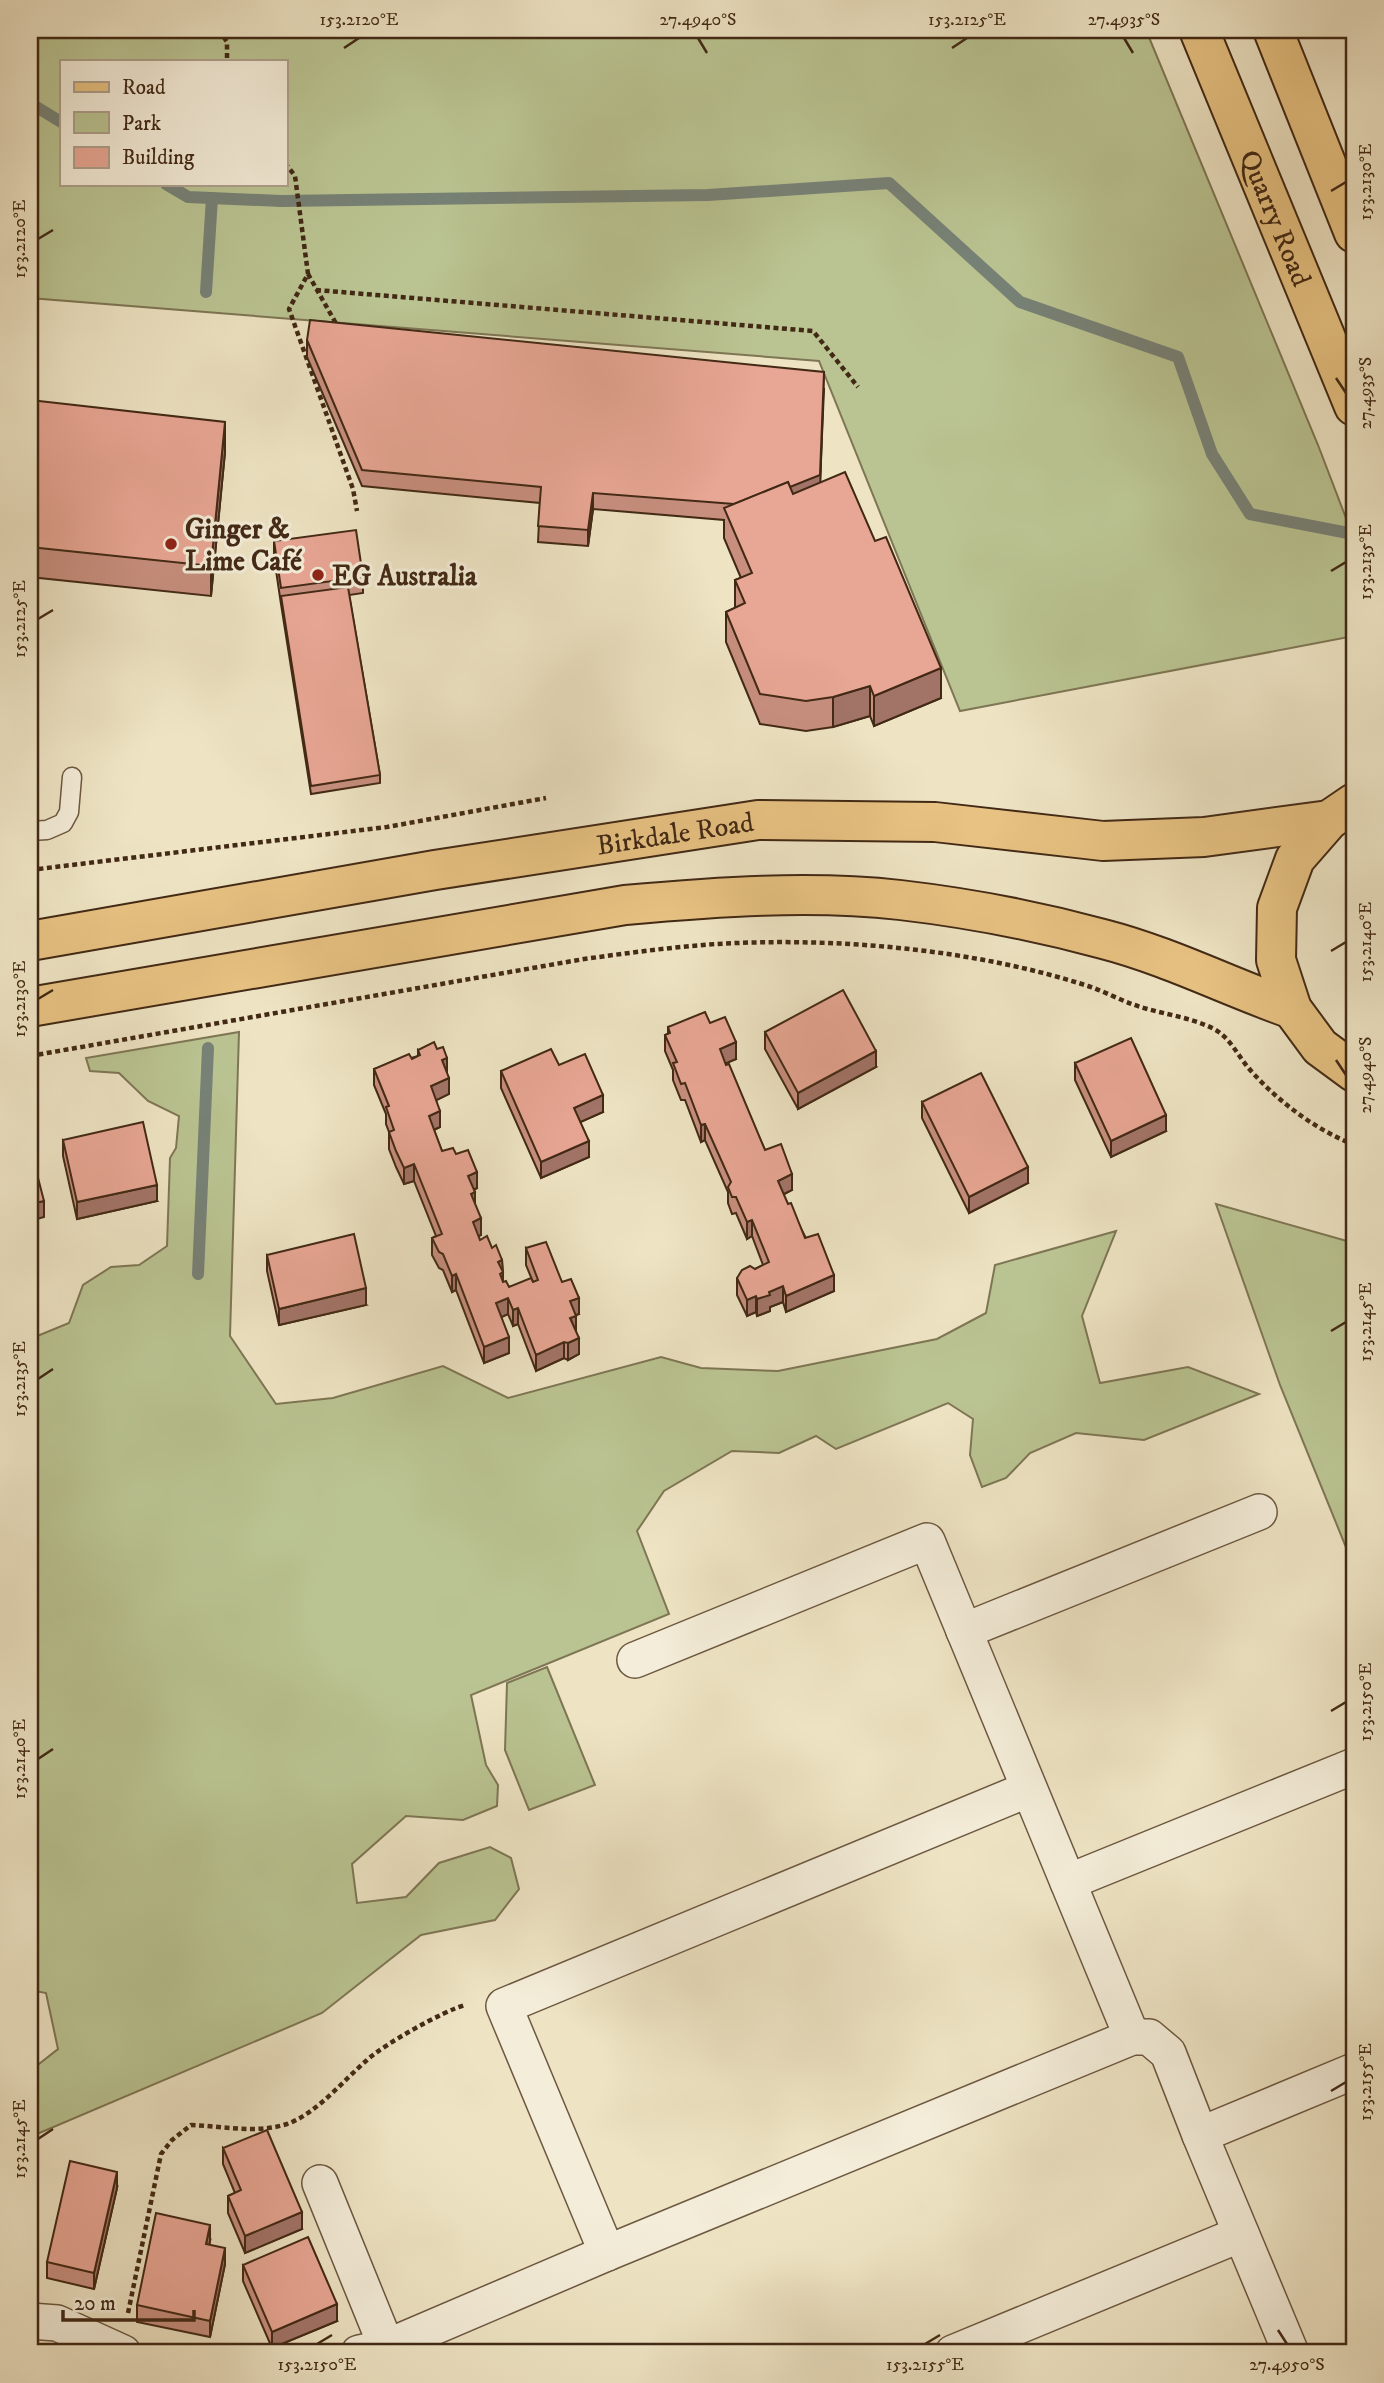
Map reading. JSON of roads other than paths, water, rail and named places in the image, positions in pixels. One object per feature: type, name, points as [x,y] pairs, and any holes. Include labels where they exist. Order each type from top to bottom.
[{"type":"main road","name":"Quarry Road","points":[[1199,30],[1354,405]]},
{"type":"main road","points":[[1273,30],[1354,233]]},
{"type":"main road","points":[[1341,811],[1295,859],[1277,908],[1276,960],[1292,1009],[1320,1047],[1354,1072]]},
{"type":"main road","name":"Birkdale Road","points":[[30,941],[435,870],[758,820],[934,822],[1103,841],[1204,837],[1341,811]]},
{"type":"main road","points":[[30,1007],[625,905],[702,898],[796,895],[898,900],[1011,917],[1104,939],[1170,960],[1241,991],[1292,1009]]},
{"type":"street","points":[[964,1631],[1259,1512]]},
{"type":"street","points":[[635,1660],[927,1541],[1132,2037]]},
{"type":"street","points":[[1068,1882],[1354,1766]]},
{"type":"street","points":[[607,2253],[504,2006],[1029,1789]]},
{"type":"street","points":[[320,2183],[378,2351],[607,2253],[1132,2037],[1149,2037],[1168,2053],[1291,2353]]},
{"type":"street","points":[[1200,2135],[1354,2071]]},
{"type":"street","points":[[953,2353],[1241,2234]]},
{"type":"street","points":[[30,2322],[57,2323],[119,2351]]},
{"type":"lane","points":[[30,831],[47,830],[63,823],[69,812],[72,777]]},
{"type":"waterway","points":[[30,103],[60,121]]},
{"type":"waterway","points":[[169,186],[188,197],[281,201],[708,195],[889,183],[1020,302],[1178,357],[1212,454],[1250,514],[1348,533]]},
{"type":"waterway","points":[[206,292],[212,198]]},
{"type":"waterway","points":[[198,1274],[208,1048]]},
{"type":"place","name":"Ginger & Lime Café","points":[[171,544]]},
{"type":"place","name":"EG Australia","points":[[318,575]]}]
